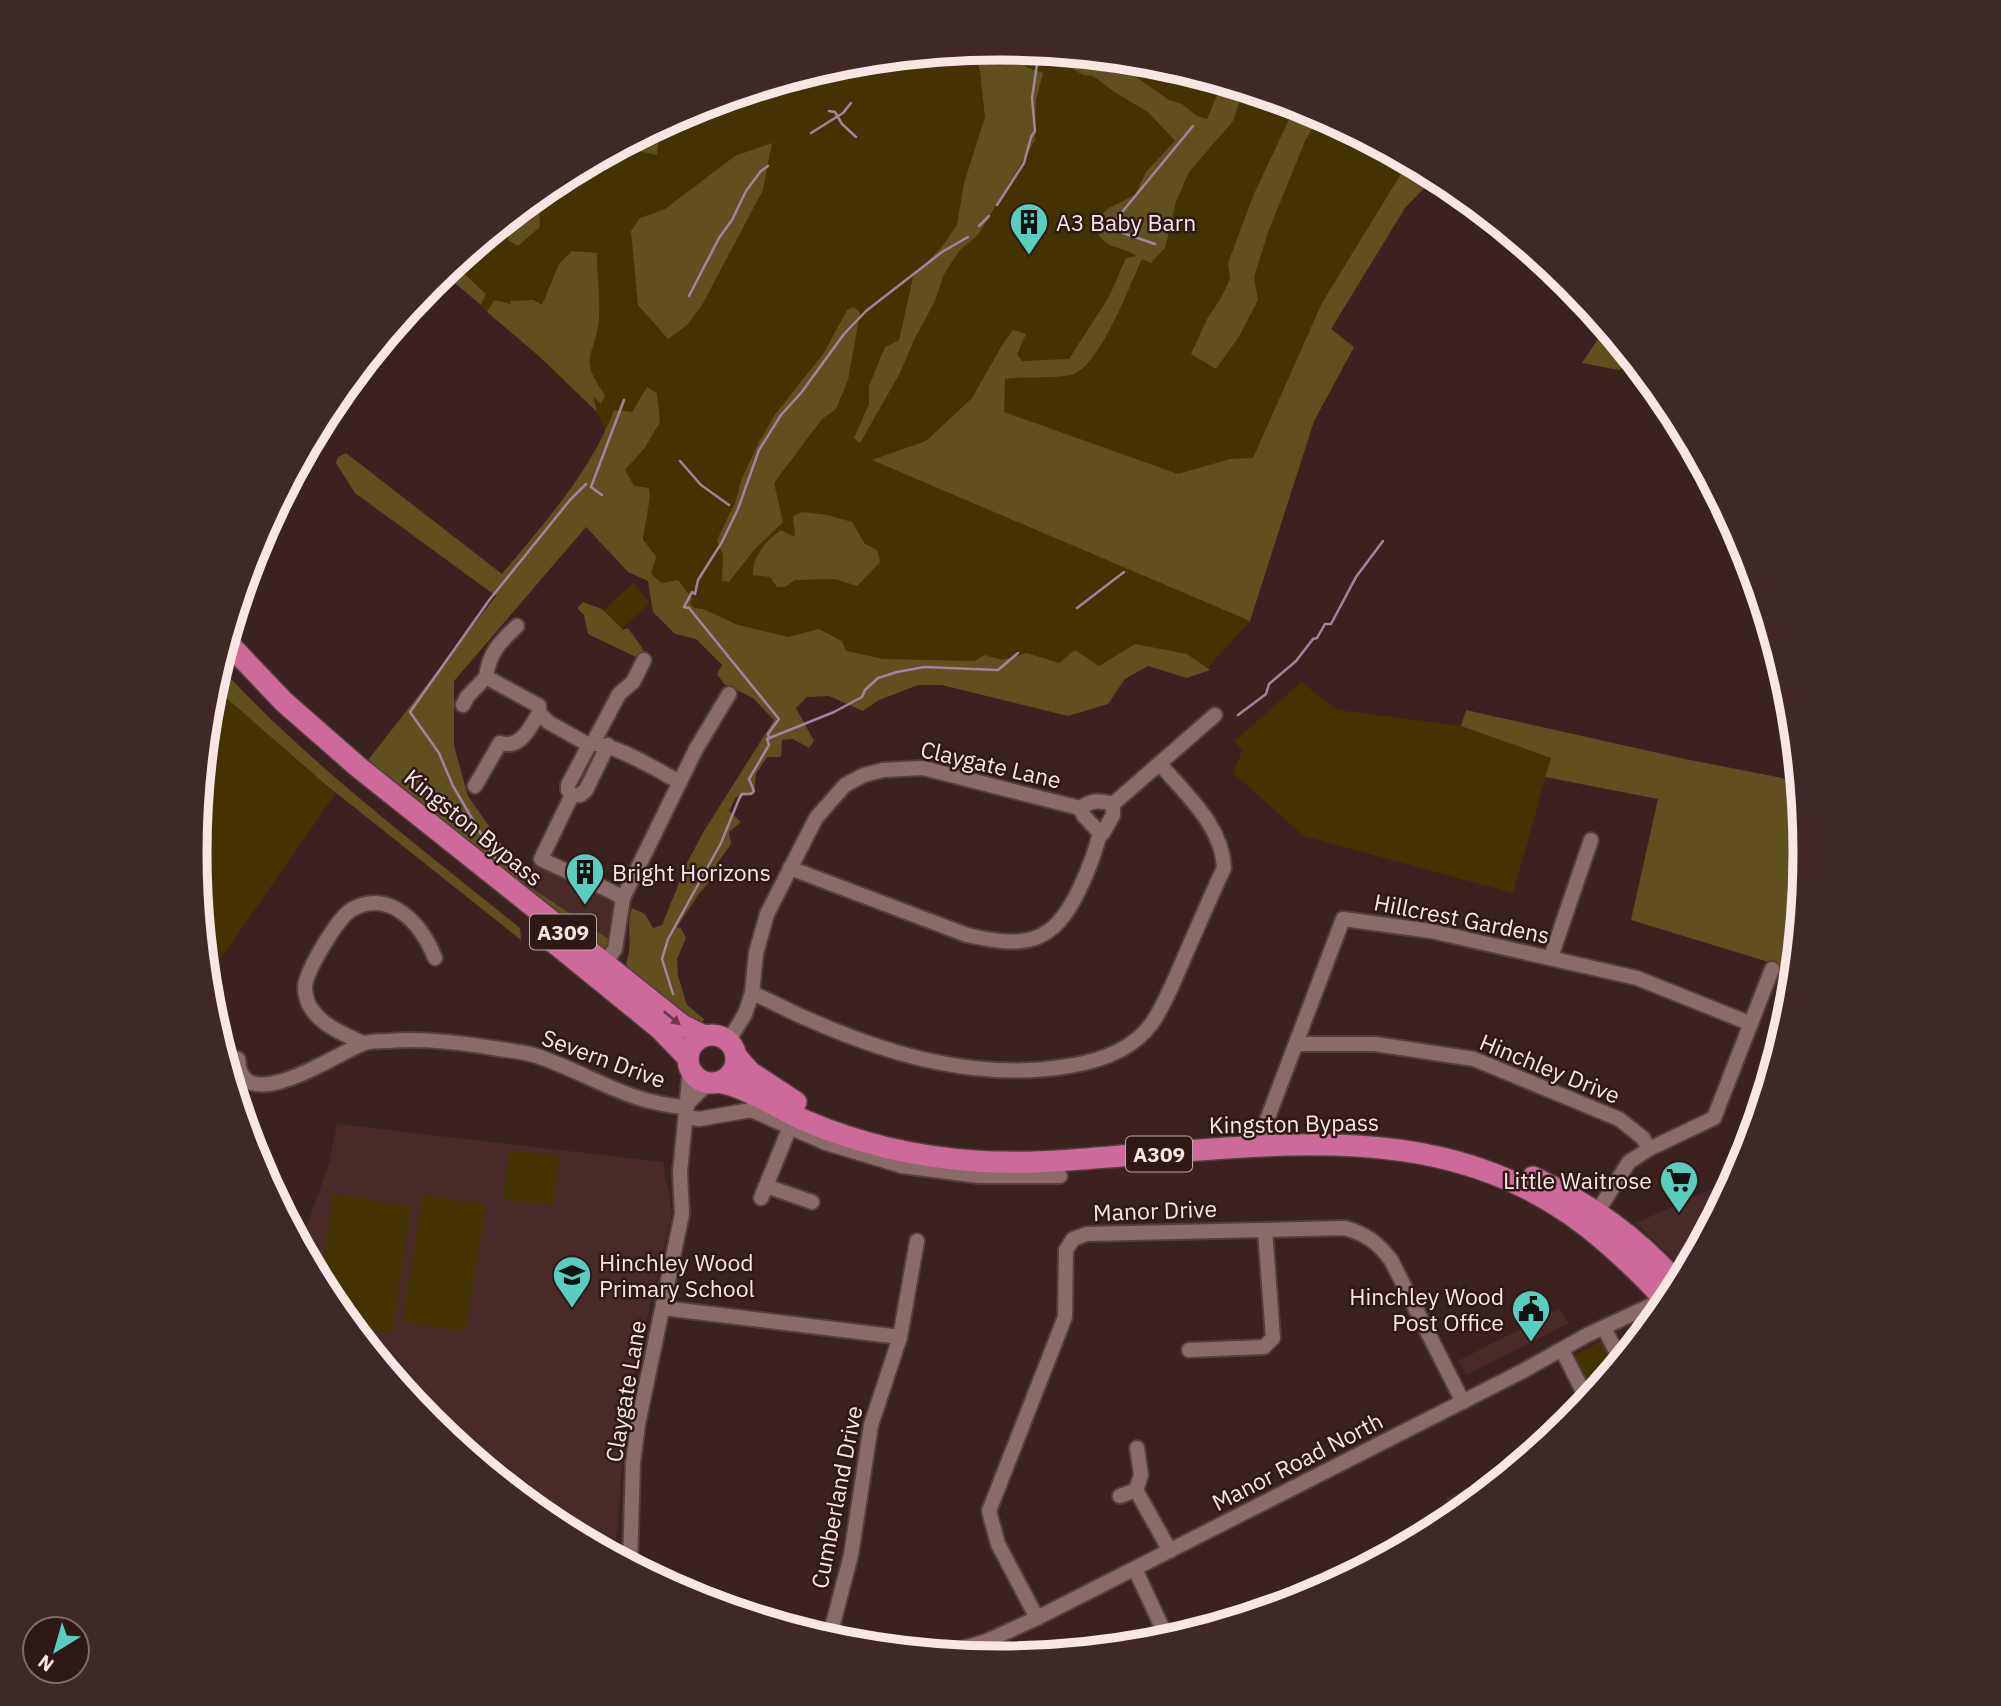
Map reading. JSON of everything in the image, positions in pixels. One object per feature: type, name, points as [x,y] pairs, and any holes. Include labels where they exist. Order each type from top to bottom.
[{"type":"highway","name":"Kingston Bypass","points":[[234,649],[284,702],[357,766],[682,1025],[704,1036]]},
{"type":"highway","name":"Kingston Bypass","points":[[230,664],[281,717],[341,769],[641,1013],[680,1047],[689,1064]]},
{"type":"highway","points":[[713,1034],[733,1049],[732,1074],[715,1083],[698,1079],[689,1064],[691,1047],[704,1036],[713,1034]]},
{"type":"highway","name":"Kingston Bypass","points":[[733,1049],[750,1072],[802,1106],[847,1126],[925,1146],[969,1151],[1039,1149],[1262,1133],[1373,1133],[1454,1147],[1531,1176],[1597,1219]]},
{"type":"highway","name":"Kingston Bypass","points":[[715,1083],[745,1090],[802,1119],[863,1142],[918,1155],[975,1161],[1065,1161],[1284,1145],[1345,1145],[1413,1150],[1494,1173],[1557,1205],[1597,1219]]},
{"type":"highway","points":[[1597,1219],[1614,1233],[1663,1283],[1664,1287]]},
{"type":"street","points":[[463,705],[486,677],[488,662],[496,646],[517,626]]},
{"type":"street","points":[[623,898],[586,877],[570,874],[541,859],[572,795],[580,795],[586,790],[597,744],[618,694],[633,682],[644,660]]},
{"type":"street","points":[[475,786],[477,767],[500,743],[514,744],[523,738],[539,713],[539,706],[486,677]]},
{"type":"street","points":[[641,1013],[627,996],[600,973],[611,968],[623,898],[696,749],[729,694]]},
{"type":"street","points":[[539,713],[548,722],[680,782]]},
{"type":"street","points":[[790,868],[967,935],[992,940],[1024,941],[1041,936],[1058,924],[1070,908],[1095,856],[1100,834],[1106,829],[1113,815],[1113,804],[1215,715]]},
{"type":"street","points":[[752,993],[874,1046],[924,1060],[975,1069],[1043,1070],[1103,1058],[1122,1049],[1139,1038],[1152,1023],[1166,998],[1224,868],[1223,853],[1216,831],[1160,764]]},
{"type":"street","name":"Claygate Lane","points":[[733,1049],[752,993],[760,933],[766,914],[823,807],[845,785],[864,775],[883,771],[923,768],[941,771],[1080,808],[1100,834]]},
{"type":"street","name":"Claygate Lane","points":[[1080,808],[1091,801],[1100,800],[1113,804]]},
{"type":"street","points":[[1551,957],[1591,840]]},
{"type":"street","points":[[363,1043],[322,1021],[309,1006],[304,989],[307,977],[337,923],[349,911],[363,905],[380,903],[399,909],[428,939],[435,958]]},
{"type":"street","name":"Hillcrest Gardens","points":[[1262,1133],[1342,919],[1431,931],[1637,978],[1749,1023]]},
{"type":"street","points":[[1597,1219],[1629,1162],[1649,1149],[1714,1118],[1772,969]]},
{"type":"street","name":"Severn Drive","points":[[238,1072],[255,1084],[270,1085],[302,1073],[363,1043],[427,1041],[469,1044],[535,1055],[644,1101],[687,1109],[699,1119],[751,1110],[826,1143],[902,1166],[979,1176],[1060,1176]]},
{"type":"street","name":"Hinchley Drive","points":[[1297,1044],[1375,1044],[1474,1059],[1619,1119],[1643,1138],[1649,1149]]},
{"type":"street","name":"Severn Drive","points":[[238,1059],[238,1071]]},
{"type":"street","name":"Claygate Lane","points":[[630,1554],[633,1463],[638,1424],[682,1214],[680,1172],[689,1064]]},
{"type":"street","points":[[687,1109],[701,1090],[715,1083]]},
{"type":"street","points":[[790,1127],[764,1192],[812,1202]]},
{"type":"street","name":"Manor Drive","points":[[1037,1618],[998,1544],[989,1511],[1065,1317],[1066,1250],[1073,1239],[1087,1234],[1345,1228],[1363,1233],[1379,1244],[1391,1260],[1463,1402]]},
{"type":"street","points":[[1189,1350],[1264,1347],[1273,1338],[1265,1230]]},
{"type":"street","name":"Cumberland Drive","points":[[832,1628],[851,1555],[870,1425],[900,1337],[917,1241]]},
{"type":"street","name":"Manor Road North","points":[[972,1645],[1037,1618],[1135,1569],[1652,1305]]},
{"type":"street","points":[[663,1308],[900,1337]]},
{"type":"street","points":[[1604,1328],[1617,1352]]},
{"type":"street","points":[[1562,1350],[1583,1391]]},
{"type":"street","points":[[1138,1448],[1141,1475],[1136,1490],[1170,1551]]},
{"type":"street","points":[[1120,1496],[1136,1490]]},
{"type":"street","points":[[1135,1569],[1163,1629]]},
{"type":"street","points":[[987,1641],[987,1646]]},
{"type":"street","points":[[987,1641],[990,1646]]},
{"type":"shaded area","points":[[977,60],[1022,60],[1026,67],[1043,73],[1036,100],[1035,140],[978,235],[960,250],[944,274],[935,301],[900,373],[860,443],[854,438],[869,404],[869,386],[885,347],[899,340],[913,277],[941,248],[957,225],[964,183],[985,117]]},
{"type":"shaded area","points":[[949,61],[1052,61],[1155,75],[1256,102],[1304,120],[1351,141],[1404,170],[1331,329],[1354,347],[1314,421],[1250,621],[1204,672],[1154,650],[1080,711],[923,665],[873,690],[697,611],[651,575],[643,528],[597,412],[539,356],[487,312],[481,305],[486,294],[461,271],[517,223],[604,166],[650,141],[745,102],[795,87],[897,66]]},
{"type":"shaded area","points":[[1060,62],[1126,70],[1169,100],[1182,104],[1197,116],[1207,119],[1219,91],[1241,98],[1233,121],[1189,172],[1176,202],[1165,248],[1151,263],[1142,259],[1112,325],[1092,359],[1081,370],[1070,375],[1005,379],[1004,412],[1178,474],[1230,459],[1253,458],[1322,303],[1403,170],[1428,185],[1405,208],[1331,329],[1354,347],[1314,421],[1250,621],[872,460],[926,441],[972,398],[1013,330],[1026,334],[1017,354],[1022,361],[1069,359],[1109,297],[1126,258],[1137,256],[1105,242],[1100,237],[1094,221],[1109,208],[1135,195],[1146,172],[1175,141],[1148,112],[1093,76],[1083,75]]},
{"type":"shaded area","points":[[1291,115],[1315,125],[1306,139],[1268,232],[1254,277],[1258,300],[1240,335],[1216,369],[1191,354],[1230,279],[1228,263],[1254,194]]},
{"type":"shaded area","points":[[659,137],[657,155],[635,150],[650,141]]},
{"type":"shaded area","points":[[772,143],[763,190],[702,305],[687,325],[668,339],[638,305],[631,231],[640,218],[665,209],[735,156]]},
{"type":"shaded area","points":[[539,208],[540,227],[518,246],[509,241],[506,232]]},
{"type":"shaded area","points":[[572,251],[597,253],[599,319],[590,364],[605,395],[601,404],[593,396],[597,412],[539,356],[487,312],[494,300],[511,304],[510,301],[533,300],[542,305],[559,264]]},
{"type":"shaded area","points":[[461,271],[486,294],[481,305],[452,280]]},
{"type":"shaded area","points":[[854,307],[860,313],[848,380],[836,409],[822,419],[774,483],[783,522],[754,550],[729,582],[722,581],[723,555],[717,540],[759,442],[776,413],[824,353],[847,310]]},
{"type":"shaded area","points":[[1601,335],[1626,366],[1619,370],[1582,363]]},
{"type":"shaded area","points":[[647,387],[657,393],[660,422],[644,449],[625,470],[634,486],[649,488],[643,539],[656,557],[651,574],[662,583],[678,580],[692,598],[690,604],[694,608],[703,609],[738,625],[788,637],[819,629],[842,641],[846,651],[883,659],[975,661],[984,655],[1002,660],[1027,653],[1059,663],[1075,650],[1099,666],[1135,644],[1187,654],[1210,670],[1187,678],[1148,666],[1125,679],[1108,704],[1068,716],[942,685],[918,685],[879,700],[863,711],[829,696],[807,697],[796,708],[814,741],[809,748],[793,739],[782,740],[781,757],[767,757],[756,774],[754,794],[736,797],[729,811],[741,822],[729,832],[731,844],[718,862],[710,881],[677,927],[681,928],[686,938],[677,959],[678,976],[687,1005],[704,1019],[700,1026],[631,973],[626,963],[630,915],[632,908],[645,914],[653,928],[662,925],[688,861],[704,831],[774,720],[753,698],[724,684],[717,674],[722,665],[696,639],[675,634],[653,612],[648,581],[628,572],[586,527],[454,681],[454,746],[468,796],[525,878],[524,883],[610,940],[605,952],[365,764],[496,596],[355,493],[336,463],[338,457],[346,453],[502,574],[580,476],[614,410],[632,412]]},
{"type":"shaded area","points":[[802,512],[852,522],[865,544],[877,550],[880,562],[857,586],[835,579],[795,580],[785,587],[777,587],[770,577],[753,575],[755,561],[770,539],[781,530],[795,537],[793,516]]},
{"type":"shaded area","points":[[633,583],[650,603],[621,629],[604,610]]},
{"type":"shaded area","points":[[583,602],[602,609],[623,630],[628,628],[647,655],[640,659],[588,634],[584,615],[577,608]]},
{"type":"shaded area","points":[[228,675],[326,770],[520,928],[521,940],[325,784],[223,695]]},
{"type":"shaded area","points":[[1301,682],[1338,710],[1461,726],[1551,758],[1513,893],[1304,836],[1233,773],[1242,751],[1235,741]]},
{"type":"shaded area","points":[[223,694],[336,793],[217,964],[209,905],[207,853],[214,749]]},
{"type":"shaded area","points":[[1466,710],[1790,782],[1794,853],[1785,967],[1631,920],[1658,799],[1545,777],[1551,758],[1461,726]]},
{"type":"shaded area","points":[[534,861],[618,900],[608,928],[610,940],[524,883]]},
{"type":"shaded area","points":[[337,1124],[663,1162],[672,1213],[634,1374],[625,1427],[616,1546],[560,1513],[517,1483],[477,1450],[439,1414],[371,1336],[341,1294],[304,1233],[329,1164]]},
{"type":"shaded area","points":[[509,1150],[560,1155],[553,1205],[503,1199]]},
{"type":"shaded area","points":[[1721,1185],[1681,1262],[1674,1260],[1636,1223]]},
{"type":"shaded area","points":[[333,1194],[411,1206],[392,1334],[367,1330],[322,1265]]},
{"type":"shaded area","points":[[423,1195],[486,1205],[465,1332],[402,1321]]},
{"type":"shaded area","points":[[1559,1309],[1569,1323],[1466,1375],[1458,1361]]},
{"type":"shaded area","points":[[1603,1340],[1612,1357],[1586,1388],[1570,1358]]},
{"type":"shaded area","points":[[1487,1481],[1450,1507],[1446,1498]]},
{"type":"waterway","points":[[997,205],[1024,163],[1035,131],[1032,98],[1038,61]]},
{"type":"waterway","points":[[811,133],[843,113],[851,103]]},
{"type":"waterway","points":[[829,111],[835,112],[842,124],[856,137]]},
{"type":"waterway","points":[[1155,244],[1123,233],[1113,223],[1193,126]]},
{"type":"waterway","points":[[689,296],[746,191],[768,166]]},
{"type":"waterway","points":[[979,226],[989,216]]},
{"type":"waterway","points":[[769,738],[768,734],[779,719],[689,608],[684,607],[692,592],[695,594],[698,580],[722,542],[738,509],[759,450],[781,415],[801,393],[844,334],[866,311],[942,252],[968,237]]},
{"type":"waterway","points":[[602,495],[591,487],[624,400]]},
{"type":"waterway","points":[[680,461],[701,485],[729,505]]},
{"type":"waterway","points":[[498,863],[453,786],[439,753],[410,712],[490,599],[586,484]]},
{"type":"waterway","points":[[1238,715],[1266,694],[1269,684],[1296,661],[1313,639],[1317,638],[1325,624],[1331,624],[1356,577],[1383,541]]},
{"type":"waterway","points":[[1077,608],[1124,572]]},
{"type":"waterway","points":[[673,994],[662,959],[668,939],[721,843],[739,799],[742,794],[751,794],[754,791],[749,779],[769,745],[767,739],[834,712],[862,697],[865,690],[878,678],[924,667],[998,670],[1018,653]]},
{"type":"place","name":"A3 Baby Barn","points":[[1029,256]]},
{"type":"place","name":"Bright Horizons","points":[[585,906]]},
{"type":"place","name":"Little Waitrose","points":[[1679,1214]]},
{"type":"place","name":"Hinchley Wood Primary School","points":[[572,1309]]},
{"type":"place","name":"Hinchley Wood Post Office","points":[[1531,1343]]}]
